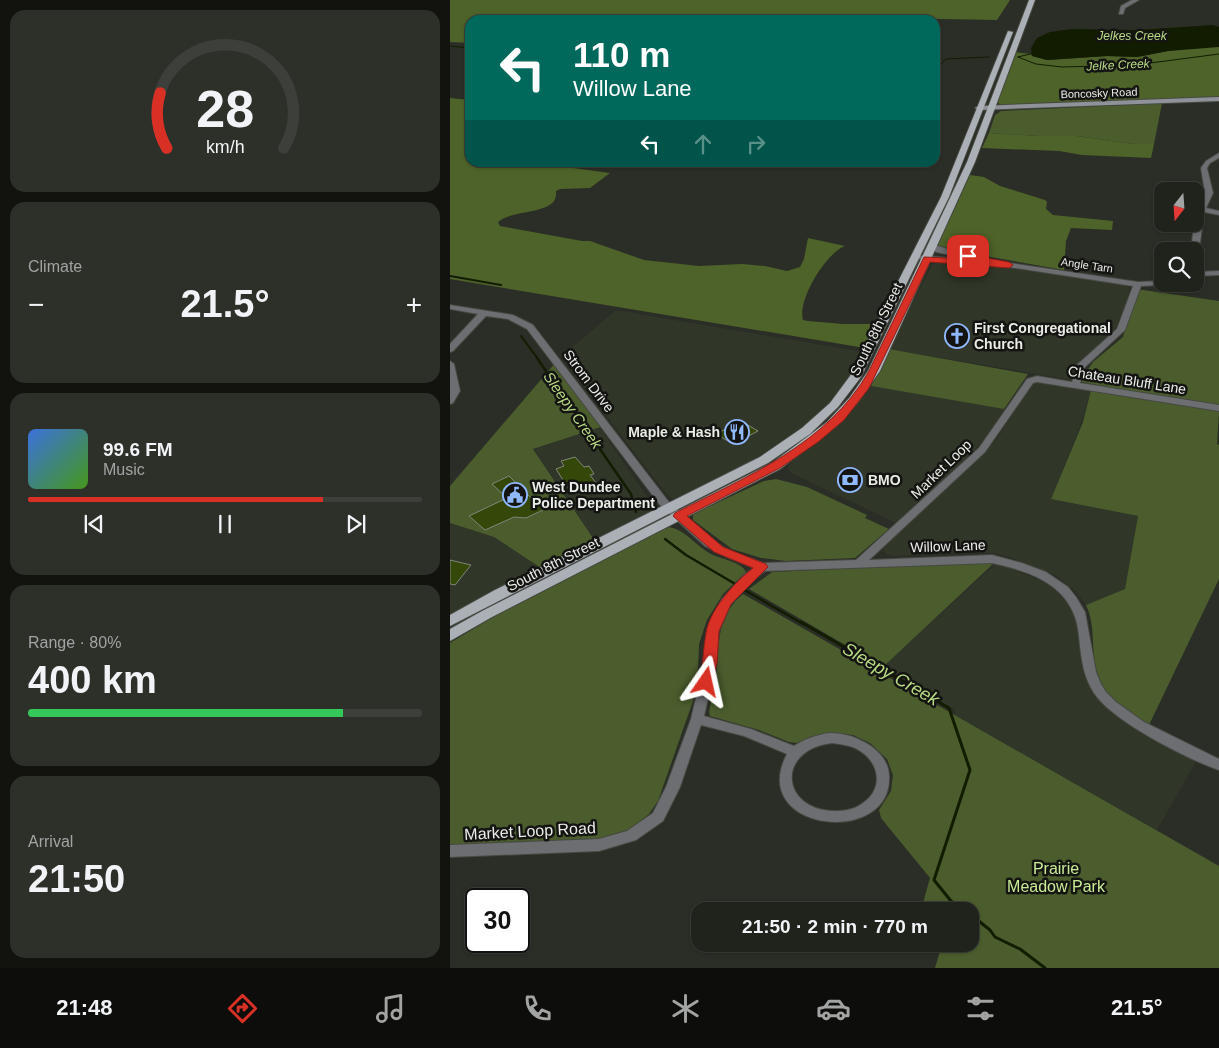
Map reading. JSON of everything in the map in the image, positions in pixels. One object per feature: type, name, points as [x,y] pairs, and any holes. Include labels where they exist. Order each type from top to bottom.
[{"type":"main road","points":[[1020,8],[1023,0]]},
{"type":"main road","name":"South 8th Street","points":[[921,258],[933,246],[971,162],[1032,0]]},
{"type":"main road","name":"South 8th Street","points":[[450,621],[498,594],[776,466],[814,439],[840,417],[864,388],[874,371],[1014,23]]},
{"type":"main road","name":"South 8th Street","points":[[450,636],[674,512]]},
{"type":"street","points":[[1120,13],[1123,7],[1136,0]]},
{"type":"street","name":"Boncosky Road","points":[[980,108],[1219,99]]},
{"type":"street","points":[[1204,205],[1209,193],[1204,168],[1208,162],[1219,155]]},
{"type":"street","points":[[1204,210],[1219,213]]},
{"type":"street","name":"Angle Tarn","points":[[933,246],[950,254],[986,259],[1009,265]]},
{"type":"street","name":"Angle Tarn","points":[[921,258],[1009,265],[1138,284],[1154,284]]},
{"type":"street","points":[[1204,274],[1219,273]]},
{"type":"street","points":[[1075,385],[1081,366],[1121,330],[1138,284]]},
{"type":"street","name":"Strom Drive","points":[[450,307],[517,319],[532,329],[664,503],[674,512]]},
{"type":"street","points":[[450,349],[484,313]]},
{"type":"street","points":[[450,364],[455,390],[450,401]]},
{"type":"street","name":"Chateau Bluff Lane","points":[[1030,381],[1037,379],[1219,408]]},
{"type":"street","name":"Market Loop","points":[[858,564],[982,450],[1030,381]]},
{"type":"street","name":"Willow Lane","points":[[674,512],[718,550],[762,567],[985,559],[1015,564],[1046,577],[1068,592],[1079,612],[1091,676],[1102,696],[1114,707],[1138,723],[1219,765]]},
{"type":"street","name":"Market Loop Road","points":[[450,851],[599,845],[631,836],[658,817],[673,787],[697,719],[710,664],[713,631],[726,602],[749,577],[762,567]]},
{"type":"street","points":[[697,719],[747,732],[795,752]]},
{"type":"street","points":[[832,738],[860,743],[871,750],[879,759],[884,770],[885,782],[881,793],[873,803],[862,811],[848,816],[833,818],[804,810],[795,802],[785,785],[786,768],[795,752],[818,740],[832,738]]},
{"type":"shaded area","points":[[938,262],[1020,269],[1120,283],[1130,288],[1123,317],[1118,321],[1116,331],[1084,358],[1070,378],[1066,379],[889,349],[932,265]]},
{"type":"shaded area","points":[[616,310],[863,352],[833,400],[803,428],[748,463],[677,499],[673,499],[668,496],[561,357]]},
{"type":"shaded area","points":[[1038,382],[1091,390],[1082,421],[1051,499],[1138,516],[1125,589],[1086,605],[1075,591],[1055,575],[1007,556],[975,552],[892,556],[886,554],[883,550],[886,544],[984,454],[1001,433],[1020,401],[1033,384]]},
{"type":"shaded area","points":[[871,386],[1004,409],[994,427],[975,450],[896,523],[791,473],[788,469],[794,459],[842,421]]},
{"type":"shaded area","points":[[600,428],[655,508],[652,512],[595,541],[534,449]]},
{"type":"shaded area","points":[[450,523],[494,537],[541,568],[450,615]]},
{"type":"shaded area","points":[[996,563],[1050,584],[1066,600],[1074,615],[1087,679],[1092,690],[1102,703],[1129,723],[1197,760],[1157,830],[955,715],[955,710],[883,667]]},
{"type":"green space","points":[[450,0],[1010,0],[997,20],[940,19],[940,15],[465,15],[465,43],[450,42]]},
{"type":"green space","points":[[1209,46],[1219,47],[1219,98],[1001,105],[997,102],[1015,52],[1031,54],[1032,56],[1047,60],[1107,56],[1137,57]]},
{"type":"green space","points":[[450,98],[465,100],[465,167],[566,167],[610,173],[590,188],[560,189],[556,191],[555,198],[551,204],[538,210],[504,218],[498,222],[500,226],[590,241],[644,260],[699,266],[742,264],[765,266],[787,271],[800,267],[804,259],[808,238],[845,246],[837,250],[815,278],[804,301],[803,320],[843,324],[876,324],[865,348],[450,279]]},
{"type":"green space","points":[[1162,103],[1154,144],[1134,144],[1076,136],[989,133],[995,115],[1001,111]]},
{"type":"green space","points":[[989,133],[1076,136],[1134,144],[1154,144],[1151,158],[1082,155],[1059,151],[982,148]]},
{"type":"green space","points":[[970,175],[984,177],[1000,186],[1045,200],[1047,202],[1046,209],[1053,215],[1113,221],[1112,230],[1071,228],[1066,241],[1064,270],[940,248],[938,244]]},
{"type":"green space","points":[[1136,289],[1219,301],[1219,409],[1109,390],[1109,387],[1082,382],[1081,380],[1093,362],[1123,337]]},
{"type":"green space","points":[[889,349],[1028,374],[1004,409],[871,386]]},
{"type":"green space","points":[[556,362],[604,426],[533,449],[595,541],[541,568],[494,537],[450,523],[450,486]]},
{"type":"green space","points":[[1091,390],[1219,411],[1217,444],[1219,445],[1219,579],[1149,725],[1119,705],[1099,679],[1094,655],[1092,624],[1086,605],[1125,589],[1138,516],[1051,499],[1083,422]]},
{"type":"green space","points":[[776,479],[807,487],[867,515],[865,518],[889,529],[855,558],[786,561],[761,558],[732,549],[693,520],[693,515],[697,512],[764,481]]},
{"type":"green space","points":[[668,527],[680,531],[706,551],[731,561],[746,572],[723,594],[707,620],[699,644],[698,671],[693,701],[658,801],[649,814],[630,830],[597,840],[450,845],[450,643],[498,614]]},
{"type":"green space","points":[[985,562],[993,564],[883,667],[749,589],[772,572]]},
{"type":"green space","name":"Prairie Meadow Park","points":[[743,594],[1219,866],[1219,968],[935,968],[940,952],[979,952],[979,902],[923,902],[930,878],[881,818],[879,810],[891,791],[893,775],[887,759],[870,743],[853,735],[830,733],[810,737],[797,743],[789,742],[759,730],[710,716],[720,632],[723,622],[734,603]]},
{"type":"water","points":[[1213,25],[1219,27],[1219,47],[1168,51],[1137,57],[1107,56],[1047,60],[1032,56],[1031,48],[1037,38],[1050,32],[1072,29],[1137,30]]},
{"type":"building","name":"Maple & Hash","points":[[741,421],[758,431],[733,444],[716,434]]},
{"type":"building","points":[[575,457],[584,467],[589,466],[594,474],[590,475],[596,483],[582,488],[584,490],[576,493],[574,490],[570,491],[556,469],[564,466],[561,461]]},
{"type":"building","name":"West Dundee Police Department","points":[[509,476],[533,500],[547,501],[543,510],[526,518],[514,517],[485,530],[469,516],[507,498],[492,484]]},
{"type":"building","points":[[450,560],[471,565],[455,585],[450,584]]},
{"type":"waterway","name":"Jelkes Creek","points":[[450,46],[465,48]]},
{"type":"waterway","name":"Jelke Creek","points":[[1034,53],[1018,57],[1036,64],[1062,67],[1135,65],[1219,54]]},
{"type":"waterway","name":"Jelkes Creek","points":[[940,65],[946,59],[989,57]]},
{"type":"waterway","name":"Sleepy Creek","points":[[450,276],[501,285]]},
{"type":"waterway","name":"Sleepy Creek","points":[[521,336],[538,359]]},
{"type":"waterway","name":"Sleepy Creek","points":[[537,358],[631,494],[636,512]]},
{"type":"waterway","name":"Sleepy Creek","points":[[665,539],[686,555],[737,585]]},
{"type":"waterway","name":"Sleepy Creek","points":[[741,588],[803,624]]},
{"type":"waterway","name":"Sleepy Creek","points":[[801,622],[949,708],[970,770],[934,880],[952,902]]},
{"type":"waterway","name":"Sleepy Creek","points":[[979,921],[995,937],[1020,949],[1045,968]]},
{"type":"place","name":"First Congregational Church","points":[[957,336]]},
{"type":"place","name":"Maple & Hash","points":[[737,432]]},
{"type":"place","name":"BMO","points":[[850,480]]},
{"type":"place","name":"West Dundee Police Department","points":[[515,495]]},
{"type":"route","points":[[706,682],[710,664],[713,631],[726,602],[749,577],[762,567],[718,550],[679,516],[776,466],[814,439],[840,417],[856,400],[874,371],[927,259],[1009,265],[968,256]]}]
